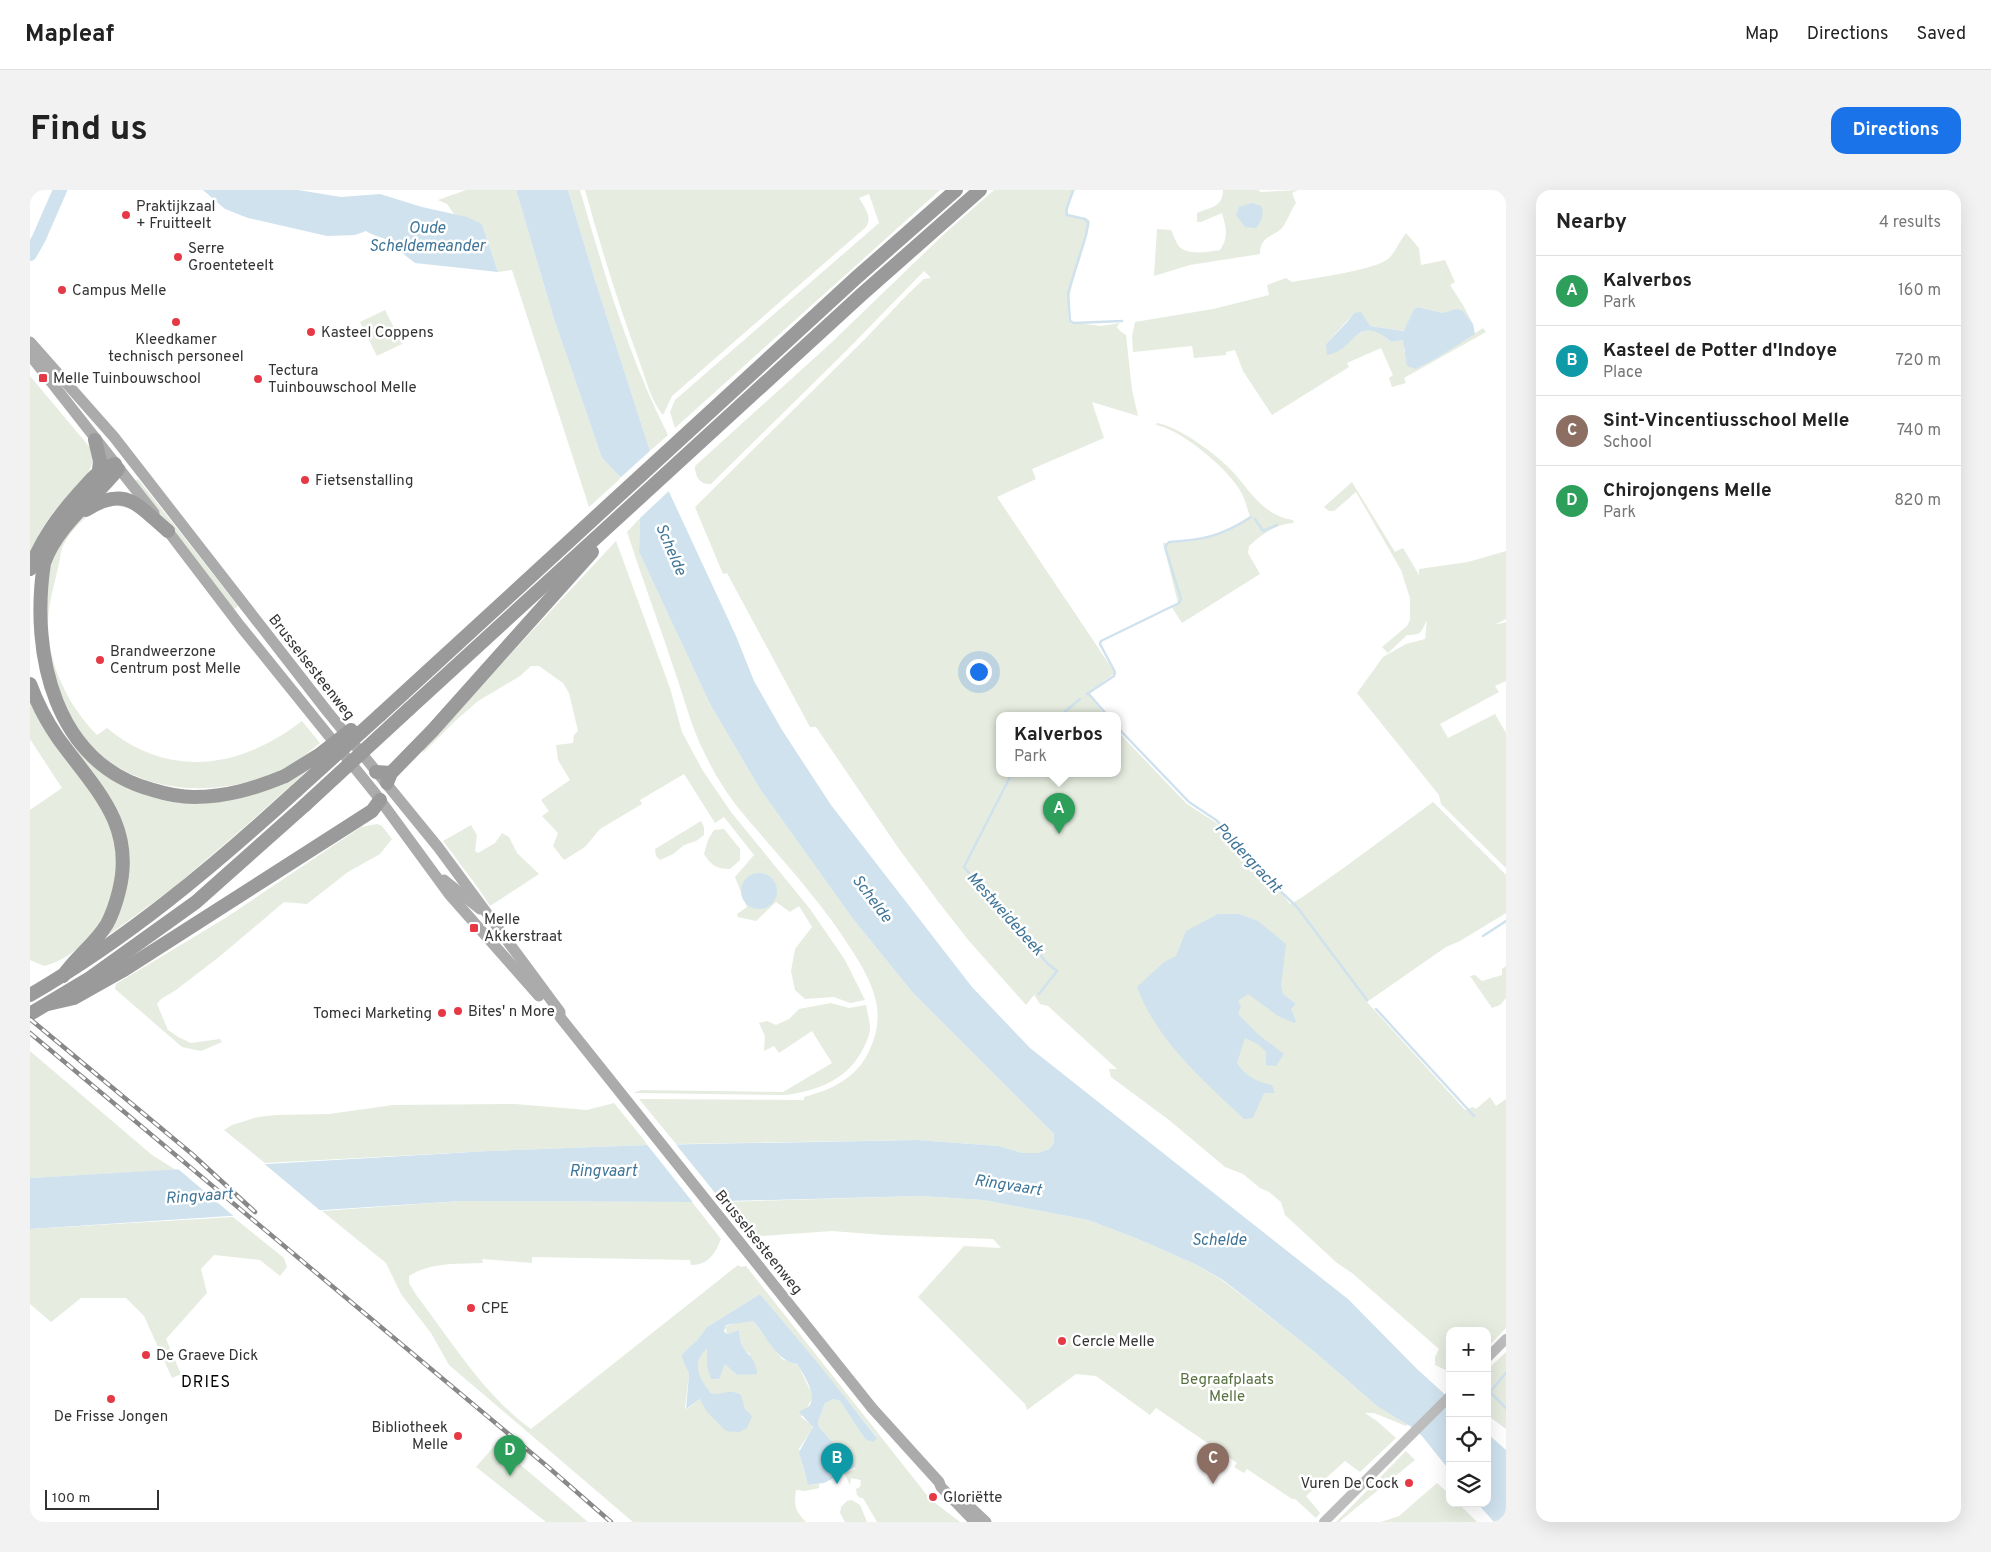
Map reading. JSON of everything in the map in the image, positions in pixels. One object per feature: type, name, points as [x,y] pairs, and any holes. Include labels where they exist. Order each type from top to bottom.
[{"type":"highway","points":[[30,995],[63,976],[97,947],[177,895],[254,830],[381,710],[956,190]]},
{"type":"highway","points":[[117,967],[196,902],[602,536],[610,531],[612,523],[861,295],[980,190]]},
{"type":"highway","points":[[30,569],[40,545],[56,518],[99,470],[100,461],[95,440]]},
{"type":"highway","points":[[118,466],[72,519],[51,547],[44,562],[33,604],[32,633],[35,659],[42,684],[52,708],[79,747],[98,764],[116,776],[137,786],[193,797],[228,795],[257,788],[286,776],[381,710]]},
{"type":"highway","points":[[99,470],[118,466]]},
{"type":"highway","points":[[72,519],[99,502],[110,499],[123,499],[141,507],[168,532]]},
{"type":"highway","points":[[376,772],[389,778],[602,536]]},
{"type":"highway","points":[[30,684],[40,707],[57,737],[102,796],[116,825],[123,848],[121,880],[114,910],[97,947]]},
{"type":"highway","points":[[30,1014],[117,967],[372,811],[380,800]]},
{"type":"main road","name":"Brusselsesteenweg","points":[[30,342],[114,438],[376,772]]},
{"type":"main road","name":"Brusselsesteenweg","points":[[30,355],[380,800],[449,894],[555,1016],[560,1017]]},
{"type":"main road","points":[[114,438],[118,466],[130,467],[144,478]]},
{"type":"main road","points":[[292,688],[301,694],[364,772],[376,772]]},
{"type":"main road","name":"Brusselsesteenweg","points":[[389,778],[560,1012],[560,1017],[872,1408],[939,1482],[941,1487],[975,1522]]},
{"type":"main road","points":[[380,800],[389,778]]},
{"type":"main road","points":[[413,844],[445,882],[488,913]]},
{"type":"main road","points":[[449,894],[458,898],[507,939]]},
{"type":"main road","points":[[1491,1354],[1506,1339]]},
{"type":"main road","points":[[1324,1522],[1446,1400]]},
{"type":"main road","name":"Brusselsesteenweg","points":[[939,1482],[945,1484],[986,1522]]},
{"type":"green space","points":[[466,190],[516,190],[554,319],[602,458],[621,478],[589,507],[512,270],[498,272],[482,224],[454,214],[447,204],[438,200]]},
{"type":"green space","points":[[568,190],[580,190],[629,346],[668,435],[650,451],[595,280]]},
{"type":"green space","points":[[585,190],[940,190],[675,428],[670,412],[675,400],[879,223],[869,194],[859,198],[869,220],[866,227],[672,396],[663,415],[649,390],[604,255]]},
{"type":"green space","points":[[994,190],[1075,190],[1068,207],[1068,216],[1086,218],[1090,221],[1069,299],[1069,322],[1101,326],[1120,323],[1117,327],[1126,335],[1132,390],[1138,416],[1092,402],[1104,438],[1032,469],[1036,479],[997,497],[1115,673],[1088,693],[1102,712],[996,712],[996,777],[1121,777],[1121,735],[1187,804],[1221,826],[1263,870],[1290,904],[1345,867],[1433,802],[1506,875],[1506,913],[1460,941],[1446,947],[1367,1002],[1465,1110],[1473,1107],[1476,1109],[1490,1097],[1496,1106],[1506,1099],[1506,1328],[1491,1344],[1491,1327],[1446,1327],[1446,1370],[1435,1365],[1435,1357],[1439,1349],[1352,1273],[1337,1263],[1285,1215],[1281,1202],[1243,1174],[1225,1167],[1169,1120],[1111,1077],[1109,1069],[1117,1069],[1048,1006],[1040,1004],[1034,995],[1026,1005],[969,941],[937,900],[899,849],[816,727],[810,727],[727,573],[723,574],[695,507],[908,294],[924,279],[931,278],[924,271],[711,484],[703,483],[698,479],[695,466],[831,343],[943,235]]},
{"type":"green space","points":[[1223,190],[1258,190],[1261,192],[1298,190],[1292,193],[1296,203],[1286,223],[1282,228],[1264,240],[1260,254],[1190,265],[1154,276],[1157,229],[1171,230],[1178,245],[1186,251],[1209,252],[1220,250],[1226,236],[1222,213],[1197,222],[1197,213],[1215,206],[1221,200]]},
{"type":"green space","points":[[1406,233],[1419,248],[1421,265],[1445,260],[1455,282],[1450,285],[1473,324],[1463,311],[1443,313],[1418,307],[1414,309],[1405,331],[1370,326],[1354,313],[1326,344],[1347,344],[1365,330],[1377,331],[1391,342],[1403,340],[1405,344],[1404,351],[1416,369],[1437,358],[1483,328],[1486,332],[1404,378],[1406,383],[1392,387],[1389,378],[1393,375],[1381,348],[1347,363],[1349,367],[1272,415],[1243,371],[1235,350],[1226,352],[1226,355],[1194,358],[1192,346],[1133,352],[1132,336],[1135,322],[1213,309],[1269,295],[1267,285],[1286,278],[1292,282],[1342,274],[1369,267],[1388,259]]},
{"type":"green space","points":[[385,310],[402,344],[377,356],[360,322]]},
{"type":"green space","points":[[30,376],[92,450],[93,459],[86,476],[46,522],[30,554]]},
{"type":"green space","points":[[1157,423],[1177,430],[1209,451],[1234,473],[1253,496],[1267,509],[1283,518],[1293,520],[1294,523],[1275,528],[1249,546],[1248,553],[1260,574],[1182,623],[1171,606],[1178,603],[1163,543],[1187,541],[1219,533],[1250,516],[1236,485],[1217,463],[1178,434],[1156,425]]},
{"type":"green space","points":[[138,479],[238,606],[233,610],[133,482]]},
{"type":"green space","points":[[1352,482],[1395,552],[1403,548],[1419,575],[1419,569],[1468,562],[1506,551],[1506,619],[1494,625],[1506,622],[1506,681],[1495,686],[1499,692],[1440,724],[1448,738],[1495,714],[1506,733],[1506,868],[1441,804],[1439,795],[1357,693],[1383,657],[1406,644],[1425,639],[1427,621],[1421,632],[1407,635],[1388,653],[1382,647],[1407,626],[1410,620],[1410,598],[1401,570],[1356,492],[1334,511],[1329,511],[1324,507]]},
{"type":"green space","points":[[118,502],[132,509],[112,506],[96,511],[75,528],[64,543],[51,596],[48,621],[52,657],[65,691],[74,707],[97,735],[107,728],[131,745],[155,755],[180,761],[205,762],[230,758],[255,749],[279,737],[302,721],[320,743],[292,764],[266,776],[240,784],[212,788],[184,788],[157,783],[131,774],[107,760],[83,739],[50,687],[46,602],[47,573],[68,532],[82,516],[92,509]]},
{"type":"green space","points":[[640,518],[639,552],[710,704],[760,789],[853,919],[913,993],[1054,1134],[1054,1143],[1049,1149],[1038,1153],[1022,1153],[999,1146],[917,1140],[676,1144],[639,1099],[804,1100],[804,1097],[824,1091],[850,1076],[858,1069],[871,1046],[878,1018],[877,1007],[870,984],[839,930],[735,804],[717,777],[701,747],[627,532]]},
{"type":"green space","points":[[616,541],[670,688],[682,732],[703,771],[731,812],[810,909],[845,960],[865,1000],[850,1003],[834,997],[805,999],[795,990],[791,971],[795,949],[812,927],[799,906],[790,912],[776,902],[756,921],[738,917],[737,914],[747,907],[735,877],[754,855],[724,817],[715,823],[684,774],[640,800],[642,804],[600,829],[585,847],[564,860],[553,846],[558,833],[542,816],[549,811],[541,800],[570,780],[558,760],[556,745],[573,743],[574,735],[578,731],[569,693],[563,683],[539,666],[531,666],[520,676],[478,701],[424,752],[422,749]]},
{"type":"green space","points":[[30,699],[99,806],[113,835],[117,855],[114,888],[107,909],[98,926],[74,951],[52,964],[44,966],[30,960],[30,810],[62,788],[30,739]]},
{"type":"green space","points":[[60,729],[76,749],[95,767],[193,801],[308,766],[308,770],[172,889],[103,939],[129,858]]},
{"type":"green space","points":[[701,821],[704,827],[704,835],[660,860],[656,856],[655,849]]},
{"type":"green space","points":[[377,824],[382,826],[392,839],[380,854],[348,872],[307,904],[284,902],[219,957],[176,990],[161,999],[157,1004],[168,1030],[180,1038],[191,1043],[220,1039],[222,1042],[201,1051],[182,1047],[115,989],[116,984],[227,917],[361,827]]},
{"type":"green space","points":[[471,825],[477,835],[475,851],[478,853],[495,843],[502,833],[509,837],[517,853],[539,874],[490,906],[443,841]]},
{"type":"green space","points":[[724,829],[740,849],[740,860],[730,869],[714,866],[704,854],[708,840],[714,830]]},
{"type":"green space","points":[[1506,966],[1506,998],[1500,1005],[1492,1008],[1470,976],[1475,975],[1482,981],[1502,975],[1502,969]]},
{"type":"green space","points":[[831,1003],[849,1008],[866,1005],[870,1030],[858,1058],[831,1082],[809,1090],[785,1095],[633,1093],[641,1090],[783,1092],[832,1063],[812,1031],[779,1053],[774,1046],[764,1051],[765,1036],[759,1023],[767,1021],[776,1025],[789,1019],[799,1009]]},
{"type":"green space","points":[[30,1051],[152,1155],[176,1170],[30,1178]]},
{"type":"green space","points":[[614,1103],[648,1145],[265,1163],[224,1130],[232,1125],[258,1117],[329,1114],[393,1105],[515,1104],[587,1110]]},
{"type":"green space","name":"Begraafplaats Melle","points":[[920,1196],[983,1200],[1088,1220],[1138,1239],[1197,1265],[1222,1280],[1310,1348],[1377,1406],[1408,1424],[1406,1426],[1374,1413],[1365,1413],[1396,1438],[1360,1472],[1345,1461],[1306,1496],[1320,1513],[1316,1518],[1295,1499],[1292,1499],[1247,1469],[1244,1473],[1234,1467],[1237,1463],[1156,1408],[1150,1415],[1096,1376],[1076,1374],[1027,1410],[1025,1404],[918,1297],[964,1246],[1001,1248],[993,1239],[832,1231],[748,1237],[722,1202]]},
{"type":"green space","points":[[461,1201],[692,1202],[721,1239],[710,1258],[702,1263],[691,1265],[690,1260],[532,1257],[532,1263],[482,1259],[483,1263],[435,1266],[417,1271],[409,1276],[409,1283],[417,1296],[470,1367],[498,1400],[531,1429],[738,1265],[741,1267],[746,1266],[930,1499],[960,1522],[877,1522],[863,1498],[857,1495],[856,1489],[860,1487],[861,1480],[851,1478],[850,1485],[844,1473],[855,1469],[854,1464],[848,1460],[819,1427],[818,1422],[825,1403],[834,1399],[840,1401],[865,1439],[876,1436],[760,1294],[707,1327],[698,1339],[682,1354],[689,1374],[685,1408],[687,1409],[700,1399],[745,1409],[738,1393],[711,1393],[700,1377],[697,1365],[698,1359],[707,1349],[707,1366],[718,1380],[725,1364],[737,1375],[750,1354],[743,1347],[739,1330],[727,1334],[725,1326],[750,1320],[753,1321],[782,1359],[798,1365],[811,1392],[812,1399],[801,1417],[812,1425],[812,1429],[799,1449],[809,1485],[819,1484],[819,1488],[805,1491],[796,1490],[795,1500],[796,1508],[806,1522],[633,1522],[449,1365],[431,1333],[401,1294],[386,1263],[322,1211]]},
{"type":"green space","points":[[233,1217],[284,1258],[287,1267],[280,1276],[260,1260],[214,1255],[201,1269],[207,1293],[166,1339],[181,1374],[172,1378],[144,1316],[126,1298],[81,1298],[51,1322],[30,1304],[30,1229]]},
{"type":"green space","points":[[1506,1352],[1506,1429],[1491,1418],[1491,1366]]},
{"type":"green space","points":[[496,1444],[588,1522],[546,1522],[476,1467]]},
{"type":"green space","points":[[1406,1451],[1415,1460],[1339,1522],[1336,1522]]},
{"type":"green space","points":[[1437,1483],[1446,1491],[1446,1507],[1462,1507],[1477,1522],[1381,1522],[1399,1516]]},
{"type":"green space","points":[[852,1500],[860,1505],[867,1522],[845,1522],[840,1513],[841,1507],[847,1501]]},
{"type":"water","name":"Oude Scheldemeander","points":[[203,190],[298,190],[341,197],[380,194],[422,207],[467,217],[482,224],[498,272],[415,263],[401,252],[396,242],[366,231],[355,235],[327,236],[248,218],[225,209]]},
{"type":"water","points":[[516,190],[568,190],[650,451],[736,636],[754,681],[782,730],[831,805],[972,987],[1030,1048],[1348,1299],[1417,1369],[1446,1395],[1446,1466],[1422,1436],[1410,1426],[1377,1406],[1310,1348],[1223,1280],[1197,1265],[1138,1239],[1088,1220],[983,1200],[920,1196],[692,1202],[461,1201],[30,1229],[30,1178],[489,1151],[648,1145],[917,1140],[999,1146],[1022,1153],[1038,1153],[1049,1149],[1054,1143],[1054,1134],[913,993],[853,919],[760,789],[710,704],[639,552],[640,518],[622,479],[602,458],[554,319]]},
{"type":"water","points":[[1252,203],[1261,206],[1263,212],[1256,228],[1245,227],[1236,215],[1239,207]]},
{"type":"water","points":[[1418,307],[1443,313],[1457,309],[1463,311],[1473,324],[1475,334],[1416,369],[1407,366],[1403,340],[1391,342],[1379,333],[1370,330],[1363,331],[1337,352],[1327,355],[1326,344],[1354,313],[1361,312],[1370,326],[1404,331],[1414,309]]},
{"type":"water","points":[[759,873],[766,874],[772,878],[776,884],[776,898],[772,904],[766,908],[759,909],[752,908],[746,904],[742,898],[741,891],[742,884],[746,878],[752,874]]},
{"type":"water","points":[[1218,914],[1239,914],[1258,921],[1286,944],[1281,986],[1283,994],[1296,1004],[1291,1009],[1296,1021],[1294,1023],[1278,1016],[1248,994],[1238,1001],[1241,1006],[1238,1014],[1259,1035],[1284,1054],[1276,1066],[1266,1065],[1266,1052],[1258,1044],[1245,1038],[1237,1063],[1252,1078],[1272,1085],[1275,1093],[1264,1093],[1253,1118],[1244,1119],[1183,1059],[1156,1025],[1137,987],[1164,962],[1176,956],[1186,931]]},
{"type":"water","points":[[760,1294],[877,1438],[873,1442],[865,1439],[840,1401],[834,1399],[825,1403],[818,1422],[819,1427],[848,1460],[854,1463],[855,1467],[824,1483],[808,1485],[799,1452],[813,1427],[799,1412],[808,1407],[811,1402],[812,1396],[809,1385],[797,1364],[790,1362],[778,1353],[753,1321],[726,1325],[724,1331],[727,1334],[739,1330],[743,1346],[755,1364],[757,1374],[737,1375],[725,1364],[719,1379],[711,1379],[707,1366],[707,1349],[702,1354],[698,1365],[700,1377],[711,1393],[733,1392],[741,1395],[745,1409],[752,1416],[747,1428],[739,1432],[726,1431],[707,1412],[700,1399],[686,1409],[689,1374],[682,1354],[698,1339],[707,1327]]},
{"type":"water","points":[[1491,1437],[1506,1450],[1506,1522],[1494,1522],[1481,1507],[1491,1507]]},
{"type":"pier","points":[[652,449],[671,489],[638,520],[619,479]]},
{"type":"pier","points":[[645,1142],[674,1142],[724,1204],[695,1205]]},
{"type":"pier","points":[[261,1161],[323,1213],[237,1219],[177,1168]]},
{"type":"waterway","points":[[30,254],[60,190]]},
{"type":"waterway","points":[[1073,190],[1066,211],[1067,215],[1085,219],[1088,223],[1068,293],[1070,321],[1074,323],[1122,321]]},
{"type":"waterway","name":"Mestweidebeek","points":[[1087,694],[1114,676],[1115,672],[1100,644],[1101,641],[1179,603],[1181,599],[1165,547],[1169,542],[1212,536],[1231,529],[1251,517]]},
{"type":"waterway","name":"Mestweidebeek","points":[[1255,519],[1263,531],[1277,525]]},
{"type":"waterway","name":"Poldergracht","points":[[1088,693],[1104,712]]},
{"type":"waterway","name":"Mestweidebeek","points":[[1065,712],[1080,699]]},
{"type":"waterway","name":"Poldergracht","points":[[1121,731],[1189,802],[1216,820],[1244,847],[1274,885],[1297,907],[1367,1000]]},
{"type":"waterway","name":"Mestweidebeek","points":[[1010,777],[964,867],[1048,964],[1057,971],[1039,994]]},
{"type":"waterway","points":[[1483,936],[1506,921]]},
{"type":"waterway","name":"Poldergracht","points":[[1376,1009],[1474,1116]]},
{"type":"waterway","points":[[1506,1373],[1490,1392],[1506,1408]]},
{"type":"railway","points":[[30,1019],[192,1154],[255,1212]]},
{"type":"railway","points":[[30,1033],[548,1467],[611,1522]]},
{"type":"place","name":"Praktijkzaal + Fruitteelt","points":[[126,215]]},
{"type":"place","name":"Serre Groenteteelt","points":[[178,257]]},
{"type":"place","name":"Campus Melle","points":[[62,290]]},
{"type":"place","name":"Kleedkamer technisch personeel","points":[[176,322]]},
{"type":"place","name":"Kasteel Coppens","points":[[311,332]]},
{"type":"place","name":"Melle Tuinbouwschool","points":[[43,378]]},
{"type":"place","name":"Tectura Tuinbouwschool Melle","points":[[258,379]]},
{"type":"place","name":"Fietsenstalling","points":[[305,480]]},
{"type":"place","name":"Brandweerzone Centrum post Melle","points":[[100,660]]},
{"type":"place","name":"Kalverbos","points":[[1059,834]]},
{"type":"place","name":"Melle Akkerstraat","points":[[474,928]]},
{"type":"place","name":"Bites' n More","points":[[458,1011]]},
{"type":"place","name":"Tomeci Marketing","points":[[442,1013]]},
{"type":"place","name":"CPE","points":[[471,1308]]},
{"type":"place","name":"Cercle Melle","points":[[1062,1341]]},
{"type":"place","name":"De Graeve Dick","points":[[146,1355]]},
{"type":"place","name":"De Frisse Jongen","points":[[111,1399]]},
{"type":"place","name":"Bibliotheek Melle","points":[[458,1436]]},
{"type":"place","name":"Chirojongens Melle","points":[[510,1476]]},
{"type":"place","name":"Vuren De Cock","points":[[1409,1483]]},
{"type":"place","name":"Kasteel de Potter d'Indoye","points":[[837,1484]]},
{"type":"place","name":"Sint-Vincentiusschool Melle","points":[[1213,1484]]},
{"type":"place","name":"Gloriëtte","points":[[933,1497]]},
{"type":"district","name":"DRIES","points":[[206,1381]]},
{"type":"water label","name":"Schelde","points":[[672,549]]},
{"type":"water label","name":"Schelde","points":[[873,898]]},
{"type":"water label","name":"Ringvaart","points":[[603,1170]]},
{"type":"water label","name":"Ringvaart","points":[[1008,1184]]},
{"type":"water label","name":"Ringvaart","points":[[199,1195]]},
{"type":"water label","name":"Schelde","points":[[1219,1239]]}]
